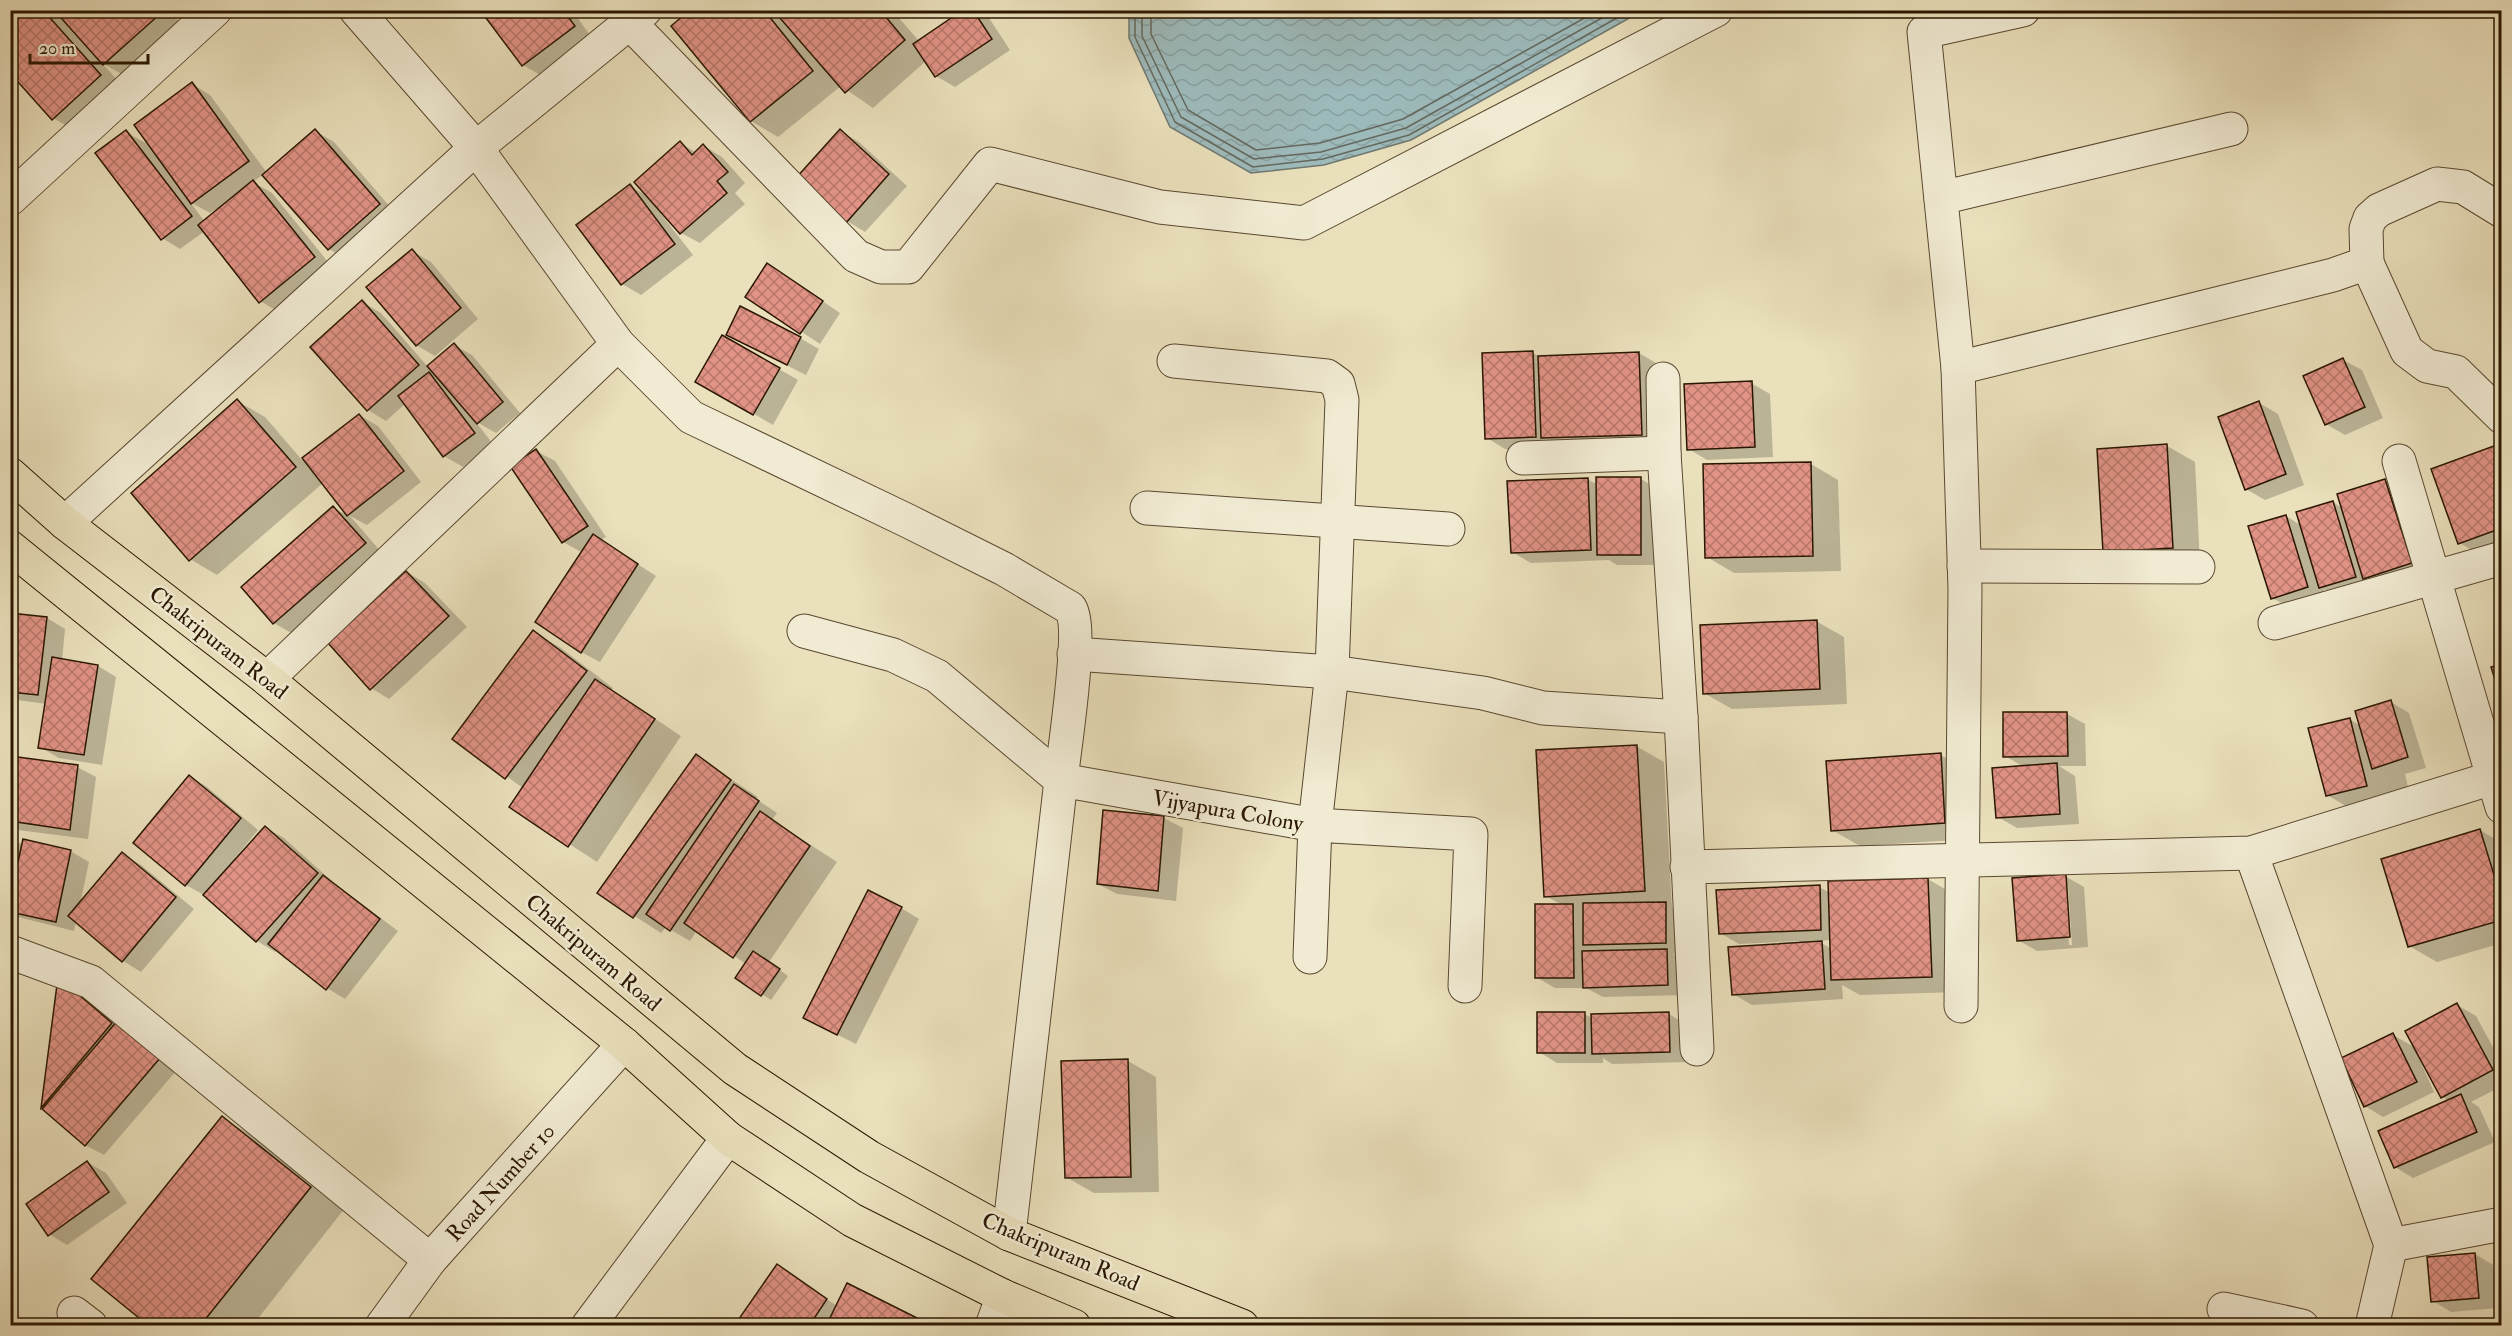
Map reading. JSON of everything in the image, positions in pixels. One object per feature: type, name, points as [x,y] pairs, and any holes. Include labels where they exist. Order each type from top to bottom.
[{"type":"main road","name":"Chakripuram Road","points":[[10,474],[65,523],[267,679],[735,1069],[869,1157],[1009,1234],[1230,1323]]},
{"type":"main road","points":[[10,547],[624,1044],[728,1138],[852,1220],[997,1311],[1074,1326]]},
{"type":"street","points":[[10,199],[215,10]]},
{"type":"street","points":[[356,10],[476,148],[618,344],[691,417],[1004,569],[1070,608],[1075,614],[1074,654],[1061,780],[1009,1234]]},
{"type":"street","points":[[65,523],[476,148],[638,17],[856,256],[881,267],[908,267],[990,164],[1160,207],[1304,224],[1716,10]]},
{"type":"street","points":[[1961,1006],[1964,566],[1958,368],[1922,21],[2023,10]]},
{"type":"street","points":[[1941,198],[2231,129]]},
{"type":"street","points":[[2502,211],[2463,187],[2437,184],[2379,210],[2370,218],[2366,229],[2367,263],[2407,351],[2427,366],[2456,372],[2502,417]]},
{"type":"street","points":[[1958,368],[2333,275],[2367,263]]},
{"type":"street","points":[[267,679],[618,344]]},
{"type":"street","name":"Vijyapura Colony","points":[[1061,780],[1316,825],[1332,672],[1342,400],[1338,384],[1327,376],[1174,361]]},
{"type":"street","points":[[1663,379],[1664,453],[1681,717],[1697,1049]]},
{"type":"street","points":[[1523,458],[1664,453]]},
{"type":"street","points":[[1688,867],[2251,853],[2499,786],[2399,462]]},
{"type":"street","points":[[1148,508],[1448,529]]},
{"type":"street","points":[[2275,623],[2502,558]]},
{"type":"street","points":[[1964,566],[2198,567]]},
{"type":"street","points":[[804,631],[892,656],[937,676],[1061,780]]},
{"type":"street","points":[[1074,654],[1332,672],[1483,693],[1543,708],[1681,717]]},
{"type":"street","points":[[1310,957],[1316,825],[1471,834],[1466,986]]},
{"type":"street","points":[[2251,853],[2391,1245],[2372,1326]]},
{"type":"street","points":[[10,952],[91,982],[430,1260]]},
{"type":"street","name":"Road Number 10","points":[[382,1326],[430,1260],[624,1044]]},
{"type":"street","points":[[588,1326],[728,1138]]},
{"type":"street","points":[[2391,1245],[2502,1224]]},
{"type":"street","points":[[2223,1310],[2302,1326]]},
{"type":"water","points":[[1129,10],[1642,11],[1411,140],[1324,165],[1251,173],[1170,127],[1129,38]]},
{"type":"building","points":[[10,10],[43,10],[101,75],[52,120],[10,73]]},
{"type":"building","points":[[54,10],[157,10],[160,14],[103,65]]},
{"type":"building","points":[[480,10],[563,10],[575,26],[522,66]]},
{"type":"building","points":[[690,10],[764,10],[813,71],[750,122],[671,26]]},
{"type":"building","points":[[773,10],[880,10],[905,40],[845,93]]},
{"type":"building","points":[[963,10],[973,10],[992,39],[935,77],[913,44]]},
{"type":"building","points":[[192,82],[249,161],[191,204],[134,125]]},
{"type":"building","points":[[315,129],[380,204],[328,250],[262,175]]},
{"type":"building","points":[[840,129],[889,174],[846,223],[796,178]]},
{"type":"building","points":[[126,130],[192,216],[161,240],[95,153]]},
{"type":"building","points":[[680,141],[692,155],[703,144],[728,172],[717,181],[727,193],[680,234],[634,182]]},
{"type":"building","points":[[253,180],[315,257],[259,303],[198,225]]},
{"type":"building","points":[[630,184],[675,244],[621,285],[576,225]]},
{"type":"building","points":[[412,249],[461,308],[416,346],[366,287]]},
{"type":"building","points":[[767,263],[823,301],[800,334],[745,297]]},
{"type":"building","points":[[362,300],[419,365],[367,411],[310,347]]},
{"type":"building","points":[[740,306],[801,337],[787,365],[726,335]]},
{"type":"building","points":[[722,335],[780,368],[753,415],[695,382]]},
{"type":"building","points":[[454,343],[503,402],[477,424],[427,366]]},
{"type":"building","points":[[1533,351],[1536,437],[1485,439],[1482,353]]},
{"type":"building","points":[[1639,352],[1642,435],[1541,438],[1538,356]]},
{"type":"building","points":[[2343,358],[2365,407],[2325,425],[2303,376]]},
{"type":"building","points":[[429,372],[475,433],[443,457],[398,396]]},
{"type":"building","points":[[1752,381],[1755,447],[1687,450],[1684,384]]},
{"type":"building","points":[[237,399],[296,467],[189,561],[131,493]]},
{"type":"building","points":[[2259,401],[2286,474],[2245,490],[2218,417]]},
{"type":"building","points":[[359,414],[404,471],[347,516],[302,458]]},
{"type":"building","points":[[2502,443],[2502,528],[2458,544],[2431,469]]},
{"type":"building","points":[[2167,444],[2173,548],[2103,552],[2097,449]]},
{"type":"building","points":[[536,449],[588,526],[562,543],[510,466]]},
{"type":"building","points":[[1811,462],[1813,556],[1705,558],[1703,464]]},
{"type":"building","points":[[1596,477],[1641,477],[1641,555],[1597,555]]},
{"type":"building","points":[[1588,478],[1591,550],[1511,553],[1507,481]]},
{"type":"building","points":[[2385,479],[2412,563],[2363,579],[2337,494]]},
{"type":"building","points":[[2333,501],[2356,577],[2319,588],[2296,512]]},
{"type":"building","points":[[333,506],[366,543],[273,624],[241,587]]},
{"type":"building","points":[[2286,515],[2308,587],[2271,599],[2248,526]]},
{"type":"building","points":[[593,534],[638,564],[581,653],[535,622]]},
{"type":"building","points":[[406,571],[449,616],[370,690],[328,643]]},
{"type":"building","points":[[10,613],[47,617],[38,695],[10,692]]},
{"type":"building","points":[[1817,620],[1820,689],[1703,694],[1700,625]]},
{"type":"building","points":[[533,630],[587,671],[505,779],[452,739]]},
{"type":"building","points":[[52,657],[98,665],[84,755],[38,748]]},
{"type":"building","points":[[2502,664],[2502,702],[2491,667]]},
{"type":"building","points":[[595,679],[655,719],[568,847],[509,807]]},
{"type":"building","points":[[2391,700],[2408,757],[2372,769],[2355,711]]},
{"type":"building","points":[[2003,712],[2067,712],[2068,756],[2003,757]]},
{"type":"building","points":[[2350,718],[2367,786],[2326,796],[2308,728]]},
{"type":"building","points":[[1637,745],[1645,891],[1544,897],[1536,750]]},
{"type":"building","points":[[1941,753],[1945,823],[1831,831],[1826,761]]},
{"type":"building","points":[[696,754],[731,780],[633,918],[597,893]]},
{"type":"building","points":[[10,756],[78,765],[70,830],[10,821]]},
{"type":"building","points":[[2057,763],[2060,814],[1996,818],[1992,768]]},
{"type":"building","points":[[189,775],[241,818],[185,886],[133,843]]},
{"type":"building","points":[[734,784],[759,801],[670,931],[646,914]]},
{"type":"building","points":[[1103,810],[1164,816],[1158,891],[1097,884]]},
{"type":"building","points":[[760,811],[810,846],[733,958],[684,923]]},
{"type":"building","points":[[265,826],[318,873],[256,942],[203,895]]},
{"type":"building","points":[[2480,829],[2502,901],[2502,920],[2408,947],[2381,859]]},
{"type":"building","points":[[23,839],[71,850],[56,922],[10,912],[10,898]]},
{"type":"building","points":[[122,852],[176,897],[122,962],[68,916]]},
{"type":"building","points":[[2066,874],[2070,937],[2017,941],[2012,878]]},
{"type":"building","points":[[323,875],[380,919],[326,990],[268,944]]},
{"type":"building","points":[[1928,878],[1932,977],[1831,980],[1828,881]]},
{"type":"building","points":[[1820,885],[1821,930],[1719,934],[1716,890]]},
{"type":"building","points":[[868,890],[902,907],[837,1035],[803,1018]]},
{"type":"building","points":[[1666,902],[1666,943],[1583,945],[1583,903]]},
{"type":"building","points":[[1535,904],[1573,904],[1574,978],[1535,978]]},
{"type":"building","points":[[1822,941],[1825,989],[1732,995],[1728,947]]},
{"type":"building","points":[[1667,949],[1668,985],[1583,988],[1582,951]]},
{"type":"building","points":[[753,951],[780,969],[761,996],[735,978]]},
{"type":"building","points":[[58,977],[112,1023],[41,1108]]},
{"type":"building","points":[[2457,1003],[2493,1070],[2441,1098],[2405,1031]]},
{"type":"building","points":[[1537,1012],[1585,1012],[1585,1053],[1537,1053]]},
{"type":"building","points":[[1669,1012],[1670,1052],[1592,1054],[1591,1014]]},
{"type":"building","points":[[117,1021],[160,1058],[85,1146],[42,1109]]},
{"type":"building","points":[[2393,1033],[2417,1082],[2364,1107],[2341,1058]]},
{"type":"building","points":[[1128,1059],[1131,1177],[1065,1178],[1061,1061]]},
{"type":"building","points":[[2461,1094],[2477,1132],[2394,1168],[2378,1131]]},
{"type":"building","points":[[222,1116],[311,1187],[200,1326],[149,1326],[91,1279]]},
{"type":"building","points":[[87,1161],[109,1192],[48,1236],[26,1204]]},
{"type":"building","points":[[2475,1253],[2479,1298],[2431,1302],[2427,1257]]},
{"type":"building","points":[[777,1264],[827,1299],[809,1326],[734,1326]]},
{"type":"building","points":[[847,1283],[933,1326],[826,1326]]}]
